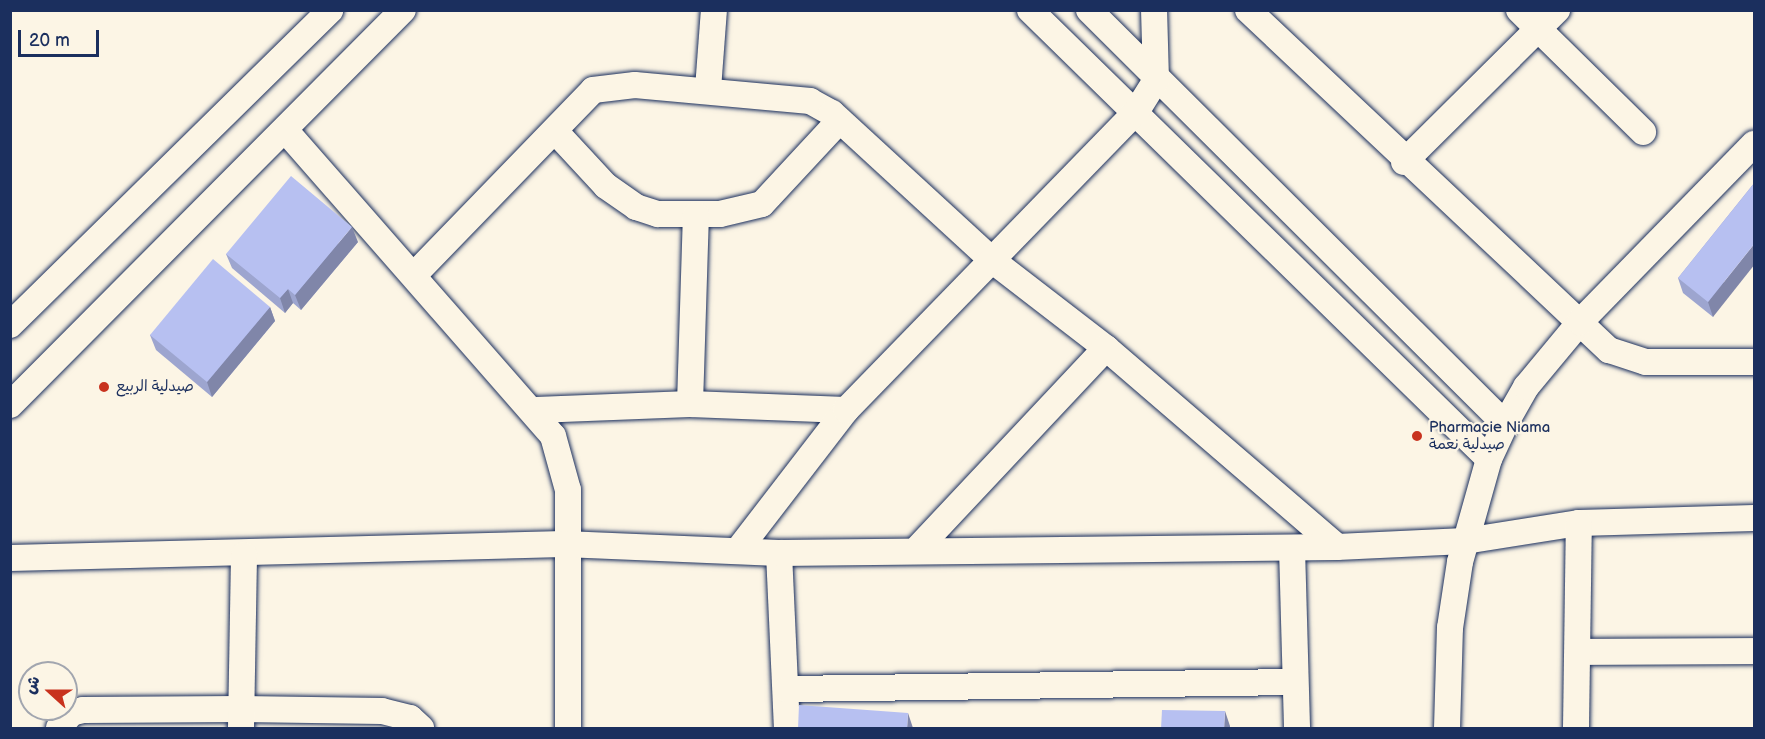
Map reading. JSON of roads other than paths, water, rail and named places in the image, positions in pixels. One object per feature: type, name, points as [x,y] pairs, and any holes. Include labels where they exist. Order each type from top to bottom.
[{"type":"street","points":[[10,325],[330,10]]},
{"type":"street","points":[[10,405],[286,131],[403,10]]},
{"type":"street","points":[[708,88],[714,10]]},
{"type":"street","points":[[1030,10],[1489,459]]},
{"type":"street","points":[[1089,10],[1156,80],[1505,424]]},
{"type":"street","points":[[738,549],[846,410],[1136,112],[1156,80],[1154,10]]},
{"type":"street","points":[[1248,10],[1404,162],[1609,350],[1637,361],[1755,362]]},
{"type":"street","points":[[1519,10],[1644,132]]},
{"type":"street","points":[[1404,162],[1557,10]]},
{"type":"street","points":[[416,274],[555,131],[582,97],[597,88],[708,88],[799,98],[821,105],[993,261],[1106,348],[1337,547]]},
{"type":"street","points":[[555,131],[627,202],[658,214],[696,215],[735,213],[762,204],[839,121]]},
{"type":"street","points":[[286,131],[536,410],[565,467],[564,544],[568,729]]},
{"type":"street","points":[[1447,729],[1450,628],[1465,541],[1489,459],[1505,424],[1526,387],[1580,322],[1755,144]]},
{"type":"street","points":[[690,404],[696,215]]},
{"type":"street","points":[[919,547],[1106,348]]},
{"type":"street","points":[[536,410],[690,404],[846,410]]},
{"type":"street","points":[[10,558],[244,555],[564,544],[738,549],[779,553],[919,547],[1337,547],[1465,541],[1579,523],[1755,518]]},
{"type":"street","points":[[1576,729],[1579,523]]},
{"type":"street","points":[[1292,548],[1297,729]]},
{"type":"street","points":[[779,553],[787,689],[787,729]]},
{"type":"street","points":[[241,719],[244,555]]},
{"type":"street","points":[[1578,652],[1755,651]]},
{"type":"street","points":[[787,689],[1295,682]]},
{"type":"street","points":[[58,729],[71,713],[83,710],[241,719],[382,711],[410,718],[421,729]]},
{"type":"place","name":"صيدلية الربيع","points":[[104,387]]},
{"type":"place","name":"Pharmacie Niama صيدلية نعمة","points":[[1417,436]]}]
